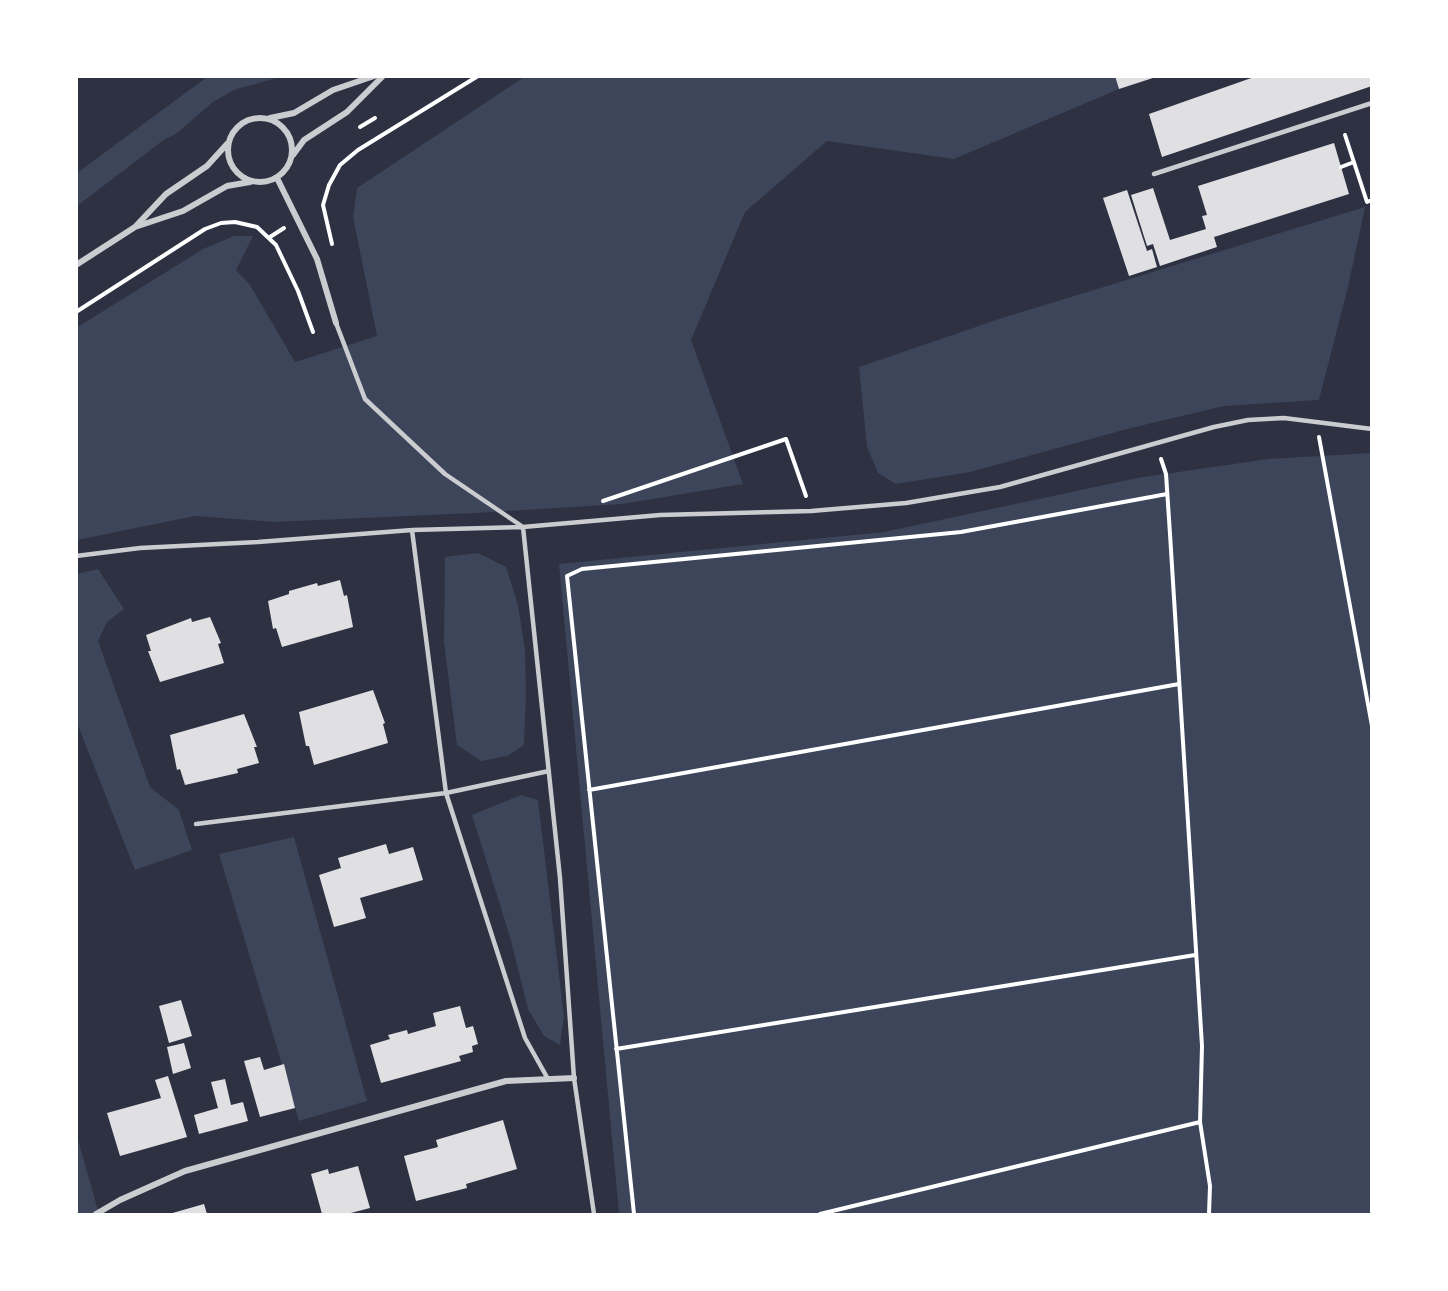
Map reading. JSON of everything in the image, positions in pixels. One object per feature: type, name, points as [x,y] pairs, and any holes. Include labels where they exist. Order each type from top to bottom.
[{"type":"street","points":[[76,265],[135,227],[170,191],[214,160],[243,122],[294,113],[333,90],[374,76]]},
{"type":"street","points":[[135,227],[183,211],[227,186],[277,178],[304,140],[351,108],[383,76]]},
{"type":"street","points":[[266,118],[281,125],[288,133],[293,149],[291,161]]},
{"type":"street","points":[[230,139],[228,150],[232,166],[244,178],[255,182]]},
{"type":"street","points":[[277,178],[314,252],[336,323]]},
{"type":"street","points":[[96,1215],[120,1200],[185,1171],[506,1081],[574,1078]]},
{"type":"lane","points":[[1154,174],[1371,103]]},
{"type":"lane","points":[[336,323],[365,399],[445,474],[523,527],[549,771],[574,1078],[594,1215]]},
{"type":"lane","points":[[76,556],[140,548],[258,542],[412,530],[523,527],[660,515],[811,511],[906,503],[1000,487],[1214,427],[1248,420],[1284,418],[1371,429]]},
{"type":"lane","points":[[412,530],[446,793],[525,1038],[548,1079]]},
{"type":"lane","points":[[196,824],[446,793],[549,771]]},
{"type":"path","points":[[323,205],[334,175],[350,156],[474,78]]},
{"type":"path","points":[[1346,135],[1367,202],[1371,200]]},
{"type":"path","points":[[1341,167],[1354,162]]},
{"type":"path","points":[[76,312],[205,229],[221,223],[235,222],[257,227],[276,245],[298,291],[313,332]]},
{"type":"path","points":[[1316,422],[1371,726]]},
{"type":"path","points":[[600,502],[786,439],[811,511]]},
{"type":"path","points":[[1166,474],[1195,955],[1203,1046],[1200,1122],[1210,1186],[1209,1215]]},
{"type":"path","points":[[634,1215],[567,576],[582,569],[961,532],[1167,494]]},
{"type":"path","points":[[590,790],[1179,684]]},
{"type":"path","points":[[616,1049],[1195,955]]},
{"type":"path","points":[[820,1215],[1200,1122]]},
{"type":"shaded area","points":[[1115,76],[1119,89],[954,159],[827,141],[745,212],[691,340],[743,484],[622,504],[475,513],[275,522],[195,516],[77,540],[76,328],[203,249],[234,236],[253,236],[236,270],[250,285],[295,362],[377,336],[353,217],[357,188],[524,77]]},
{"type":"shaded area","points":[[207,77],[280,77],[234,90],[213,102],[176,134],[165,139],[77,206],[77,173]]},
{"type":"shaded area","points":[[1365,207],[1348,287],[1319,400],[1224,406],[1131,428],[970,472],[896,484],[878,473],[867,447],[859,367],[999,319]]},
{"type":"shaded area","points":[[1371,453],[1371,1214],[619,1214],[559,564],[884,532],[1137,478],[1268,459]]},
{"type":"shaded area","points":[[478,553],[506,567],[518,605],[525,650],[526,694],[524,745],[507,756],[481,761],[457,745],[444,642],[445,557]]},
{"type":"shaded area","points":[[98,569],[124,609],[107,622],[98,641],[150,787],[179,810],[192,850],[135,870],[77,723],[77,574]]},
{"type":"shaded area","points":[[521,795],[538,800],[564,1017],[560,1045],[544,1036],[528,1009],[510,937],[472,815]]},
{"type":"shaded area","points":[[294,837],[367,1101],[299,1121],[219,854]]},
{"type":"shaded area","points":[[77,1136],[99,1214],[77,1214]]},
{"type":"building","points":[[1115,76],[1156,76],[1156,77],[1119,89]]},
{"type":"building","points":[[1257,76],[1372,76],[1372,86],[1162,157],[1149,114]]},
{"type":"building","points":[[1334,143],[1349,194],[1214,237],[1217,247],[1160,266],[1153,244],[1147,246],[1131,195],[1153,188],[1170,240],[1206,229],[1202,216],[1207,215],[1198,186]]},
{"type":"building","points":[[1127,190],[1147,251],[1152,249],[1157,267],[1129,276],[1103,198]]},
{"type":"building","points":[[340,580],[344,596],[347,595],[353,627],[282,647],[276,628],[273,629],[268,601],[289,594],[289,591],[317,583],[318,586]]},
{"type":"building","points":[[210,617],[221,643],[218,644],[224,663],[160,682],[148,651],[151,651],[146,635],[191,618],[192,622]]},
{"type":"building","points":[[373,690],[385,723],[383,724],[388,743],[314,765],[309,746],[306,746],[299,712]]},
{"type":"building","points":[[244,714],[257,747],[254,747],[259,763],[237,769],[238,773],[185,785],[180,769],[177,770],[170,735]]},
{"type":"building","points":[[386,844],[389,854],[413,847],[423,880],[360,898],[366,918],[334,927],[319,875],[341,868],[338,858]]},
{"type":"building","points":[[181,1000],[192,1036],[169,1043],[159,1006]]},
{"type":"building","points":[[460,1006],[466,1028],[473,1026],[478,1044],[472,1046],[473,1052],[459,1056],[461,1061],[381,1083],[370,1045],[390,1039],[388,1035],[407,1030],[408,1034],[436,1026],[433,1013]]},
{"type":"building","points":[[184,1043],[191,1068],[173,1074],[167,1047]]},
{"type":"building","points":[[260,1057],[264,1070],[284,1064],[295,1108],[260,1117],[244,1061]]},
{"type":"building","points":[[168,1076],[187,1137],[120,1156],[107,1113],[161,1098],[155,1080]]},
{"type":"building","points":[[225,1079],[231,1105],[243,1102],[248,1121],[199,1134],[194,1115],[218,1108],[211,1082]]},
{"type":"building","points":[[503,1120],[517,1169],[466,1184],[467,1188],[416,1201],[404,1156],[438,1147],[436,1140]]},
{"type":"building","points":[[358,1166],[370,1208],[347,1214],[322,1214],[311,1174],[328,1169],[329,1174]]},
{"type":"building","points":[[204,1204],[207,1214],[169,1214]]}]
